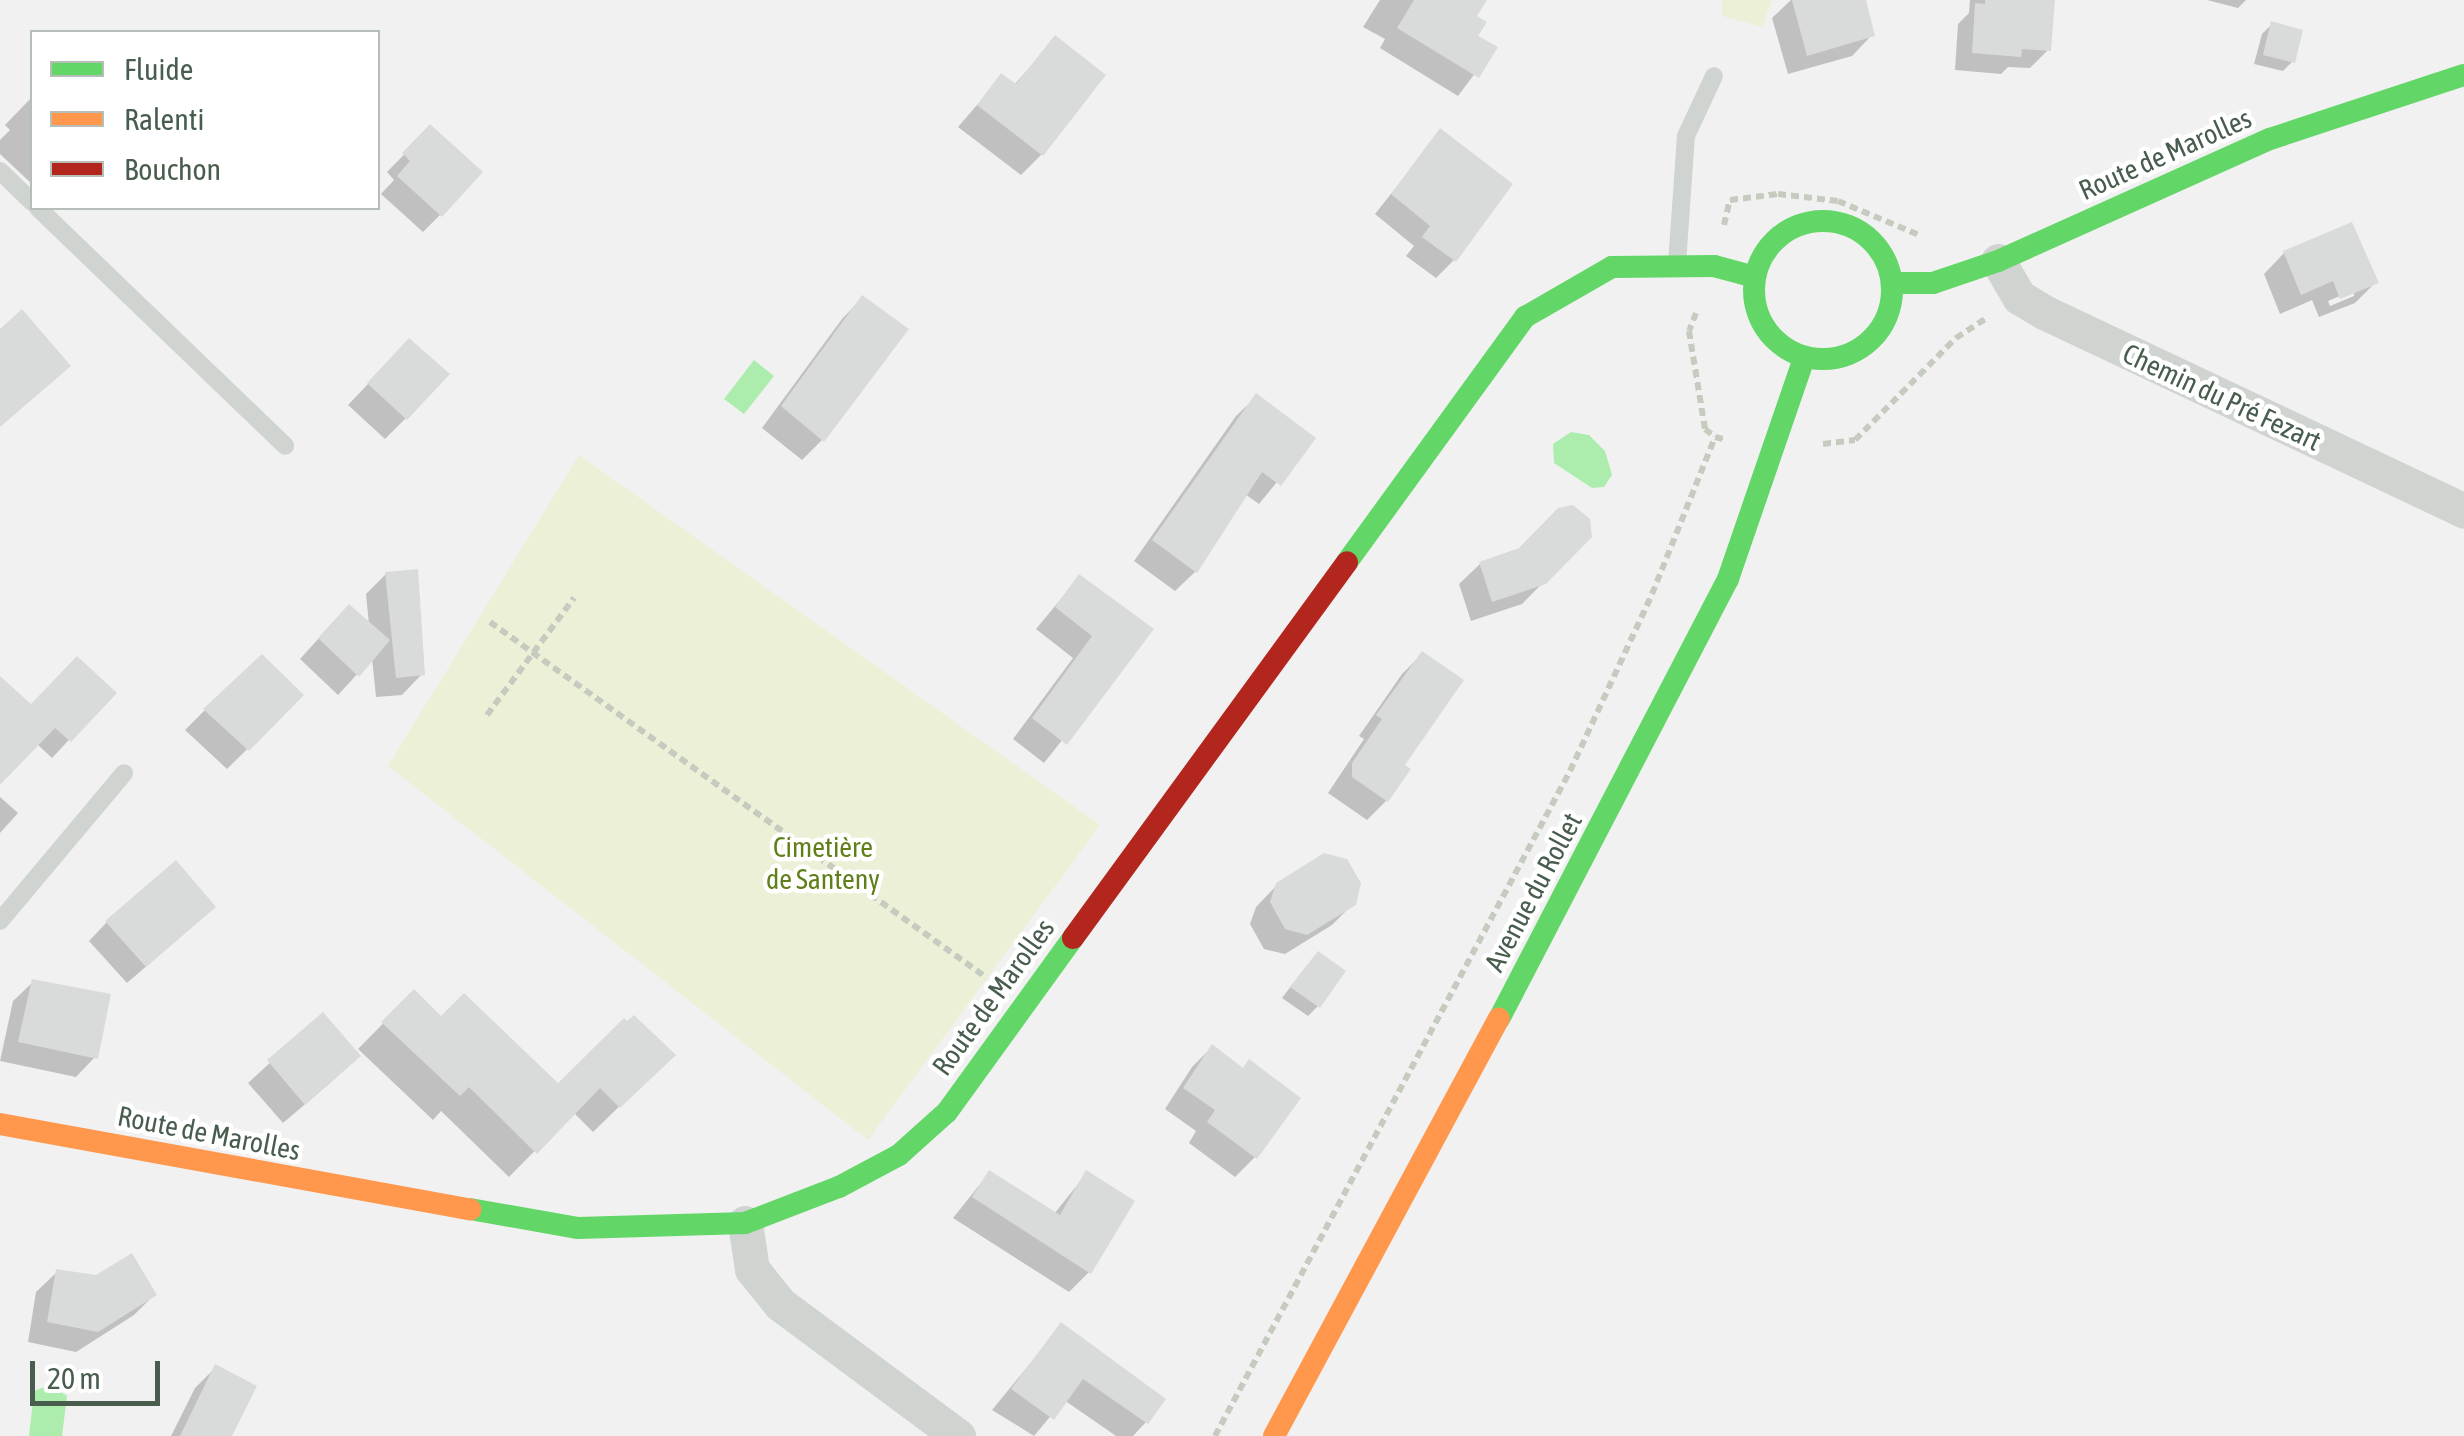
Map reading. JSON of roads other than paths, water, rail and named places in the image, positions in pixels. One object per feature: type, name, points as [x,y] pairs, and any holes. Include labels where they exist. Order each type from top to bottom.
[{"type":"street","name":"Route de Marolles","points":[[1892,284],[1933,282],[1998,262],[2270,139],[2464,76]]},
{"type":"street","points":[[1820,221],[1848,225],[1871,239],[1887,262],[1892,284],[1891,307],[1880,332],[1860,350],[1833,360],[1804,358],[1780,346],[1755,308],[1754,277],[1774,241],[1794,227],[1820,221]]},
{"type":"street","name":"Chemin du Pré Fezart","points":[[1998,262],[2020,296],[2046,313],[2464,511]]},
{"type":"street","name":"Route de Marolles","points":[[0,1124],[578,1228],[745,1222],[839,1187],[898,1155],[948,1112],[1524,317],[1612,266],[1714,266],[1754,277]]},
{"type":"street","name":"Avenue du Rollet","points":[[1274,1436],[1574,881],[1728,578],[1804,358]]},
{"type":"street","points":[[745,1222],[752,1269],[780,1304],[958,1436]]},
{"type":"lane","points":[[1677,266],[1686,136],[1714,76]]},
{"type":"lane","points":[[0,171],[30,200]]},
{"type":"lane","points":[[40,210],[284,446]]},
{"type":"lane","points":[[0,921],[124,773]]},
{"type":"park label","name":"Cimetière de Santeny","points":[[823,863]]}]
